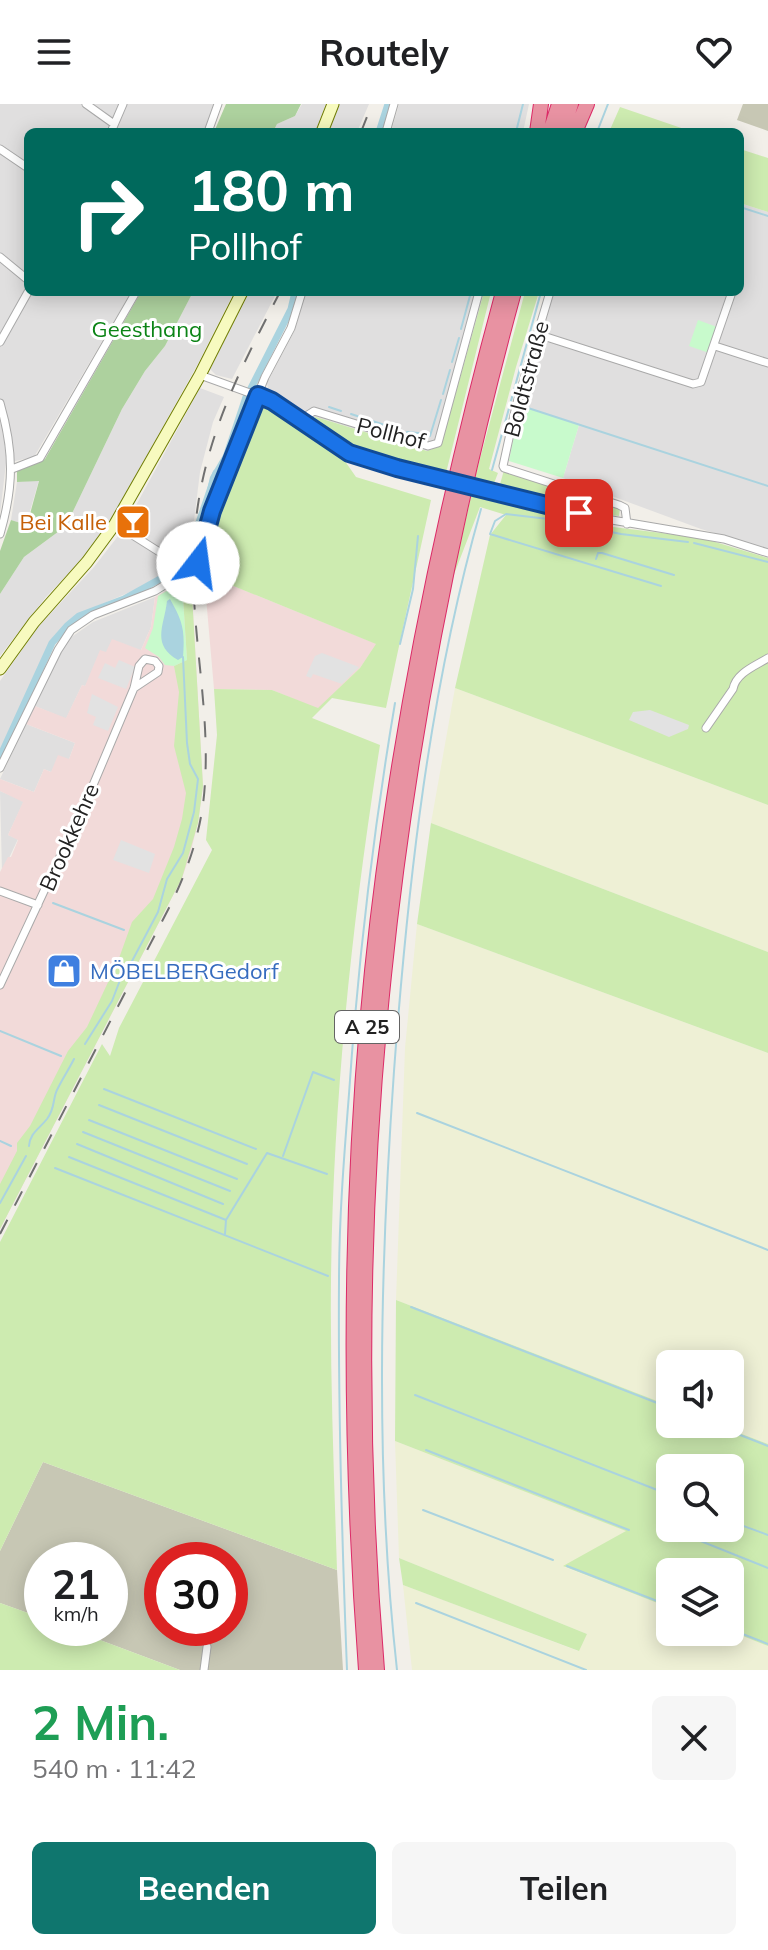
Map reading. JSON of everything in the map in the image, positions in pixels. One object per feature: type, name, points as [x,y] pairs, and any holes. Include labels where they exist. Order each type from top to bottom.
[{"type":"highway","points":[[538,128],[541,104]]},
{"type":"highway","points":[[551,128],[559,104]]},
{"type":"highway","points":[[563,128],[571,104]]},
{"type":"highway","points":[[577,128],[587,104]]},
{"type":"highway","name":"A 25","points":[[366,1670],[356,1513],[353,1345],[357,1179],[369,1013],[390,827],[415,675],[453,489],[502,296]]},
{"type":"highway","name":"A 25","points":[[377,1670],[367,1512],[364,1344],[369,1164],[379,1015],[400,828],[425,677],[466,478],[513,296]]},
{"type":"main road","points":[[0,669],[34,622],[87,562],[115,524],[200,375],[240,296]]},
{"type":"street","points":[[86,104],[113,128],[123,104]]},
{"type":"street","points":[[209,128],[218,104]]},
{"type":"street","points":[[387,128],[394,104]]},
{"type":"street","points":[[0,149],[24,165]]},
{"type":"street","points":[[0,257],[24,277]]},
{"type":"street","points":[[0,342],[26,296]]},
{"type":"street","points":[[12,469],[40,458],[134,296]]},
{"type":"street","points":[[0,768],[58,650],[71,630],[93,615],[155,591],[182,567],[198,563],[212,511],[258,395],[291,328],[301,296]]},
{"type":"street","name":"Pollhof","points":[[300,420],[314,411],[428,446],[438,443],[478,296]]},
{"type":"street","name":"Boldtstraße","points":[[549,296],[516,406],[503,466],[619,505],[625,508],[627,524]]},
{"type":"street","points":[[537,334],[693,384],[701,382],[731,296]]},
{"type":"street","points":[[715,346],[768,363]]},
{"type":"street","name":"Pollhof","points":[[200,375],[272,401],[349,453],[437,478],[627,524]]},
{"type":"street","points":[[0,403],[9,439],[12,469],[0,534]]},
{"type":"street","points":[[115,524],[182,567]]},
{"type":"street","points":[[627,524],[724,539],[768,553]]},
{"type":"street","points":[[706,728],[733,689],[733,683],[768,658]]},
{"type":"street","name":"Brookkehre","points":[[0,985],[134,688]]},
{"type":"street","points":[[0,891],[38,905]]},
{"type":"street","points":[[204,1670],[207,1647]]},
{"type":"shaded area","points":[[0,104],[214,104],[205,128],[24,128],[24,296],[129,296],[34,457],[6,463],[0,514]]},
{"type":"shaded area","points":[[302,104],[326,104],[317,128],[275,128],[277,124],[295,116]]},
{"type":"shaded area","points":[[339,104],[369,104],[359,128],[330,128]]},
{"type":"shaded area","points":[[399,104],[529,104],[524,128],[392,128]]},
{"type":"shaded area","points":[[743,104],[768,104],[768,131],[737,120]]},
{"type":"shaded area","points":[[744,204],[768,212],[768,549],[701,529],[563,478],[579,425],[520,405],[553,296],[744,296]]},
{"type":"shaded area","points":[[191,296],[232,296],[199,362],[109,523],[0,656],[0,594],[24,557],[66,526],[122,409],[145,371],[165,346]]},
{"type":"shaded area","points":[[247,296],[275,296],[232,379],[216,375],[210,369]]},
{"type":"shaded area","points":[[304,296],[483,296],[441,446],[427,451],[316,417],[310,419],[268,390],[267,383],[295,330]]},
{"type":"shaded area","points":[[200,388],[224,397],[213,422],[200,472],[191,545],[163,578],[90,609],[61,629],[51,641],[0,753],[0,681],[39,626],[94,567],[122,531]]},
{"type":"shaded area","points":[[39,480],[26,525],[11,520],[17,482]]},
{"type":"shaded area","points":[[204,574],[377,644],[360,668],[318,709],[272,690],[214,689]]},
{"type":"shaded area","points":[[191,577],[203,786],[189,858],[182,878],[0,1229],[0,872],[18,840],[8,835],[23,802],[0,791],[0,779],[34,792],[44,769],[51,772],[58,755],[69,759],[75,743],[26,724],[35,706],[66,718],[82,685],[85,686],[100,650],[106,652],[112,639],[141,650],[151,627],[155,597]]},
{"type":"shaded area","points":[[155,597],[151,627],[141,650],[106,653],[85,686],[82,685],[66,719],[35,706],[70,638],[93,622]]},
{"type":"shaded area","points":[[322,653],[359,667],[342,684],[313,674],[311,678],[306,676],[315,656]]},
{"type":"shaded area","points":[[119,660],[135,667],[126,689],[98,678],[105,663],[115,668]]},
{"type":"shaded area","points":[[455,688],[768,805],[768,952],[431,823]]},
{"type":"shaded area","points":[[92,694],[118,707],[108,731],[93,725],[96,717],[87,713]]},
{"type":"shaded area","points":[[650,710],[689,725],[688,729],[669,737],[629,720],[633,712]]},
{"type":"shaded area","points":[[26,724],[75,743],[69,759],[51,772],[44,769],[34,792],[0,779]]},
{"type":"shaded area","points":[[0,791],[24,801],[8,835],[18,839],[2,873]]},
{"type":"shaded area","points":[[121,840],[155,854],[149,873],[113,860]]},
{"type":"shaded area","points":[[417,924],[768,1053],[768,1444],[744,1435],[744,1350],[656,1350],[656,1401],[396,1300],[405,1048]]},
{"type":"shaded area","points":[[395,1441],[627,1531],[564,1567],[656,1603],[656,1646],[744,1646],[744,1637],[768,1646],[768,1670],[412,1670],[403,1585],[578,1651],[587,1634],[399,1558]]},
{"type":"shaded area","points":[[43,1462],[337,1570],[343,1670],[180,1670],[116,1646],[128,1646],[128,1542],[24,1542],[24,1612],[0,1603],[0,1551]]},
{"type":"green space","points":[[226,104],[301,104],[295,116],[277,124],[275,128],[216,128]]},
{"type":"green space","points":[[620,107],[681,128],[611,128]]},
{"type":"green space","points":[[744,150],[768,158],[768,212],[744,204]]},
{"type":"green space","name":"Geesthang","points":[[139,296],[191,296],[165,346],[145,371],[122,409],[66,526],[24,557],[0,594],[0,551],[11,520],[27,525],[39,481],[17,482],[17,471],[45,459]]},
{"type":"green space","points":[[483,296],[490,296],[446,473],[351,446],[310,419],[316,417],[427,451],[441,446]]},
{"type":"green space","points":[[524,296],[538,296],[489,469],[498,473],[493,486],[474,481]]},
{"type":"green space","points":[[698,320],[717,327],[709,353],[689,346]]},
{"type":"green space","points":[[261,403],[340,454],[356,477],[431,500],[386,708],[332,698],[312,718],[380,745],[353,944],[336,1146],[331,1316],[337,1570],[43,1462],[0,1551],[0,1242],[102,1044],[110,1056],[119,1028],[212,850],[206,840],[217,735],[214,689],[272,690],[318,708],[360,668],[376,644],[204,574],[216,517]]},
{"type":"green space","points":[[520,405],[579,425],[563,478],[509,461]]},
{"type":"green space","points":[[504,470],[620,508],[619,516],[499,488]]},
{"type":"green space","points":[[472,491],[605,526],[702,538],[768,558],[768,805],[455,688],[490,535],[506,515],[480,507],[453,577]]},
{"type":"green space","points":[[191,577],[203,786],[198,823],[182,878],[0,1229],[0,1184],[17,1151],[17,1143],[30,1126],[68,1051],[87,1027],[118,961],[132,922],[153,899],[174,847],[186,793],[174,746],[179,692],[174,666],[187,660],[182,582]]},
{"type":"green space","points":[[182,582],[187,660],[174,666],[165,665],[145,648],[153,628],[158,596]]},
{"type":"green space","points":[[431,823],[768,952],[768,1053],[417,924]]},
{"type":"green space","points":[[396,1300],[656,1401],[656,1438],[744,1438],[744,1435],[768,1444],[768,1646],[744,1637],[744,1558],[656,1558],[656,1603],[563,1566],[626,1531],[395,1441]]},
{"type":"green space","points":[[399,1558],[587,1634],[579,1651],[403,1585]]},
{"type":"green space","points":[[0,1603],[24,1612],[24,1646],[116,1646],[180,1670],[0,1670]]},
{"type":"water","points":[[243,395],[249,397],[227,457],[207,490],[210,477],[223,455]]},
{"type":"water","points":[[170,599],[183,633],[183,657],[178,660],[164,648],[161,634],[167,601]]},
{"type":"waterway","points":[[380,128],[388,104]]},
{"type":"waterway","points":[[517,128],[523,104]]},
{"type":"waterway","points":[[599,128],[608,104]]},
{"type":"waterway","points":[[744,208],[768,216]]},
{"type":"waterway","points":[[246,398],[291,309],[294,296]]},
{"type":"waterway","points":[[461,329],[470,296]]},
{"type":"waterway","points":[[492,470],[540,296]]},
{"type":"waterway","points":[[452,362],[459,338]]},
{"type":"waterway","points":[[443,394],[450,370]]},
{"type":"waterway","points":[[430,436],[441,400]]},
{"type":"waterway","points":[[329,407],[341,411]]},
{"type":"waterway","points":[[525,407],[768,486]]},
{"type":"waterway","points":[[351,414],[400,430]]},
{"type":"waterway","points":[[407,432],[429,434]]},
{"type":"waterway","points":[[0,757],[52,643],[67,626],[79,616],[124,599],[178,569],[194,537],[216,473]]},
{"type":"waterway","points":[[397,1670],[385,1521],[382,1370],[385,1220],[394,1071],[406,929],[423,788],[447,647],[481,509]]},
{"type":"waterway","points":[[661,586],[490,534],[495,521],[506,514],[688,542]]},
{"type":"waterway","points":[[400,644],[413,589],[418,536]]},
{"type":"waterway","points":[[694,543],[768,562]]},
{"type":"waterway","points":[[596,559],[598,553],[602,553],[674,575]]},
{"type":"waterway","points":[[85,1044],[112,1001],[122,975],[158,912],[167,879],[183,853],[194,812],[198,779],[190,764],[187,743],[183,657]]},
{"type":"waterway","points":[[347,1670],[340,1427],[341,1211],[362,947],[395,703]]},
{"type":"waterway","points":[[53,903],[124,930]]},
{"type":"waterway","points":[[0,1031],[61,1056]]},
{"type":"waterway","points":[[29,1146],[33,1134],[50,1115],[56,1092],[74,1059]]},
{"type":"waterway","points":[[283,1156],[313,1072],[334,1080]]},
{"type":"waterway","points":[[104,1089],[256,1149]]},
{"type":"waterway","points":[[99,1105],[247,1164]]},
{"type":"waterway","points":[[417,1113],[768,1250]]},
{"type":"waterway","points":[[89,1120],[237,1179]]},
{"type":"waterway","points":[[83,1132],[230,1191]]},
{"type":"waterway","points":[[0,1141],[11,1146]]},
{"type":"waterway","points":[[77,1144],[223,1204]]},
{"type":"waterway","points":[[225,1234],[226,1220],[267,1153],[327,1174]]},
{"type":"waterway","points":[[0,1203],[26,1156]]},
{"type":"waterway","points":[[69,1157],[226,1220]]},
{"type":"waterway","points":[[55,1168],[328,1276]]},
{"type":"waterway","points":[[411,1307],[656,1403]]},
{"type":"waterway","points":[[415,1395],[656,1490]]},
{"type":"waterway","points":[[744,1437],[768,1446]]},
{"type":"waterway","points":[[426,1450],[629,1530]]},
{"type":"waterway","points":[[423,1510],[553,1560]]},
{"type":"waterway","points":[[744,1526],[768,1535]]},
{"type":"waterway","points":[[703,1542],[768,1568]]},
{"type":"waterway","points":[[567,1566],[656,1601]]},
{"type":"waterway","points":[[416,1603],[586,1670]]},
{"type":"waterway","points":[[744,1635],[768,1644]]},
{"type":"railway","points":[[363,128],[372,104]]},
{"type":"railway","points":[[0,1234],[171,904],[194,844],[202,814],[206,752],[194,603],[197,509],[212,444],[223,413],[278,296]]},
{"type":"place","name":"Bei Kalle","points":[[133,522]]},
{"type":"place","name":"MÖBELBERGedorf","points":[[64,971]]},
{"type":"route","points":[[198,563],[212,511],[258,395],[272,401],[349,453],[579,513]]}]
